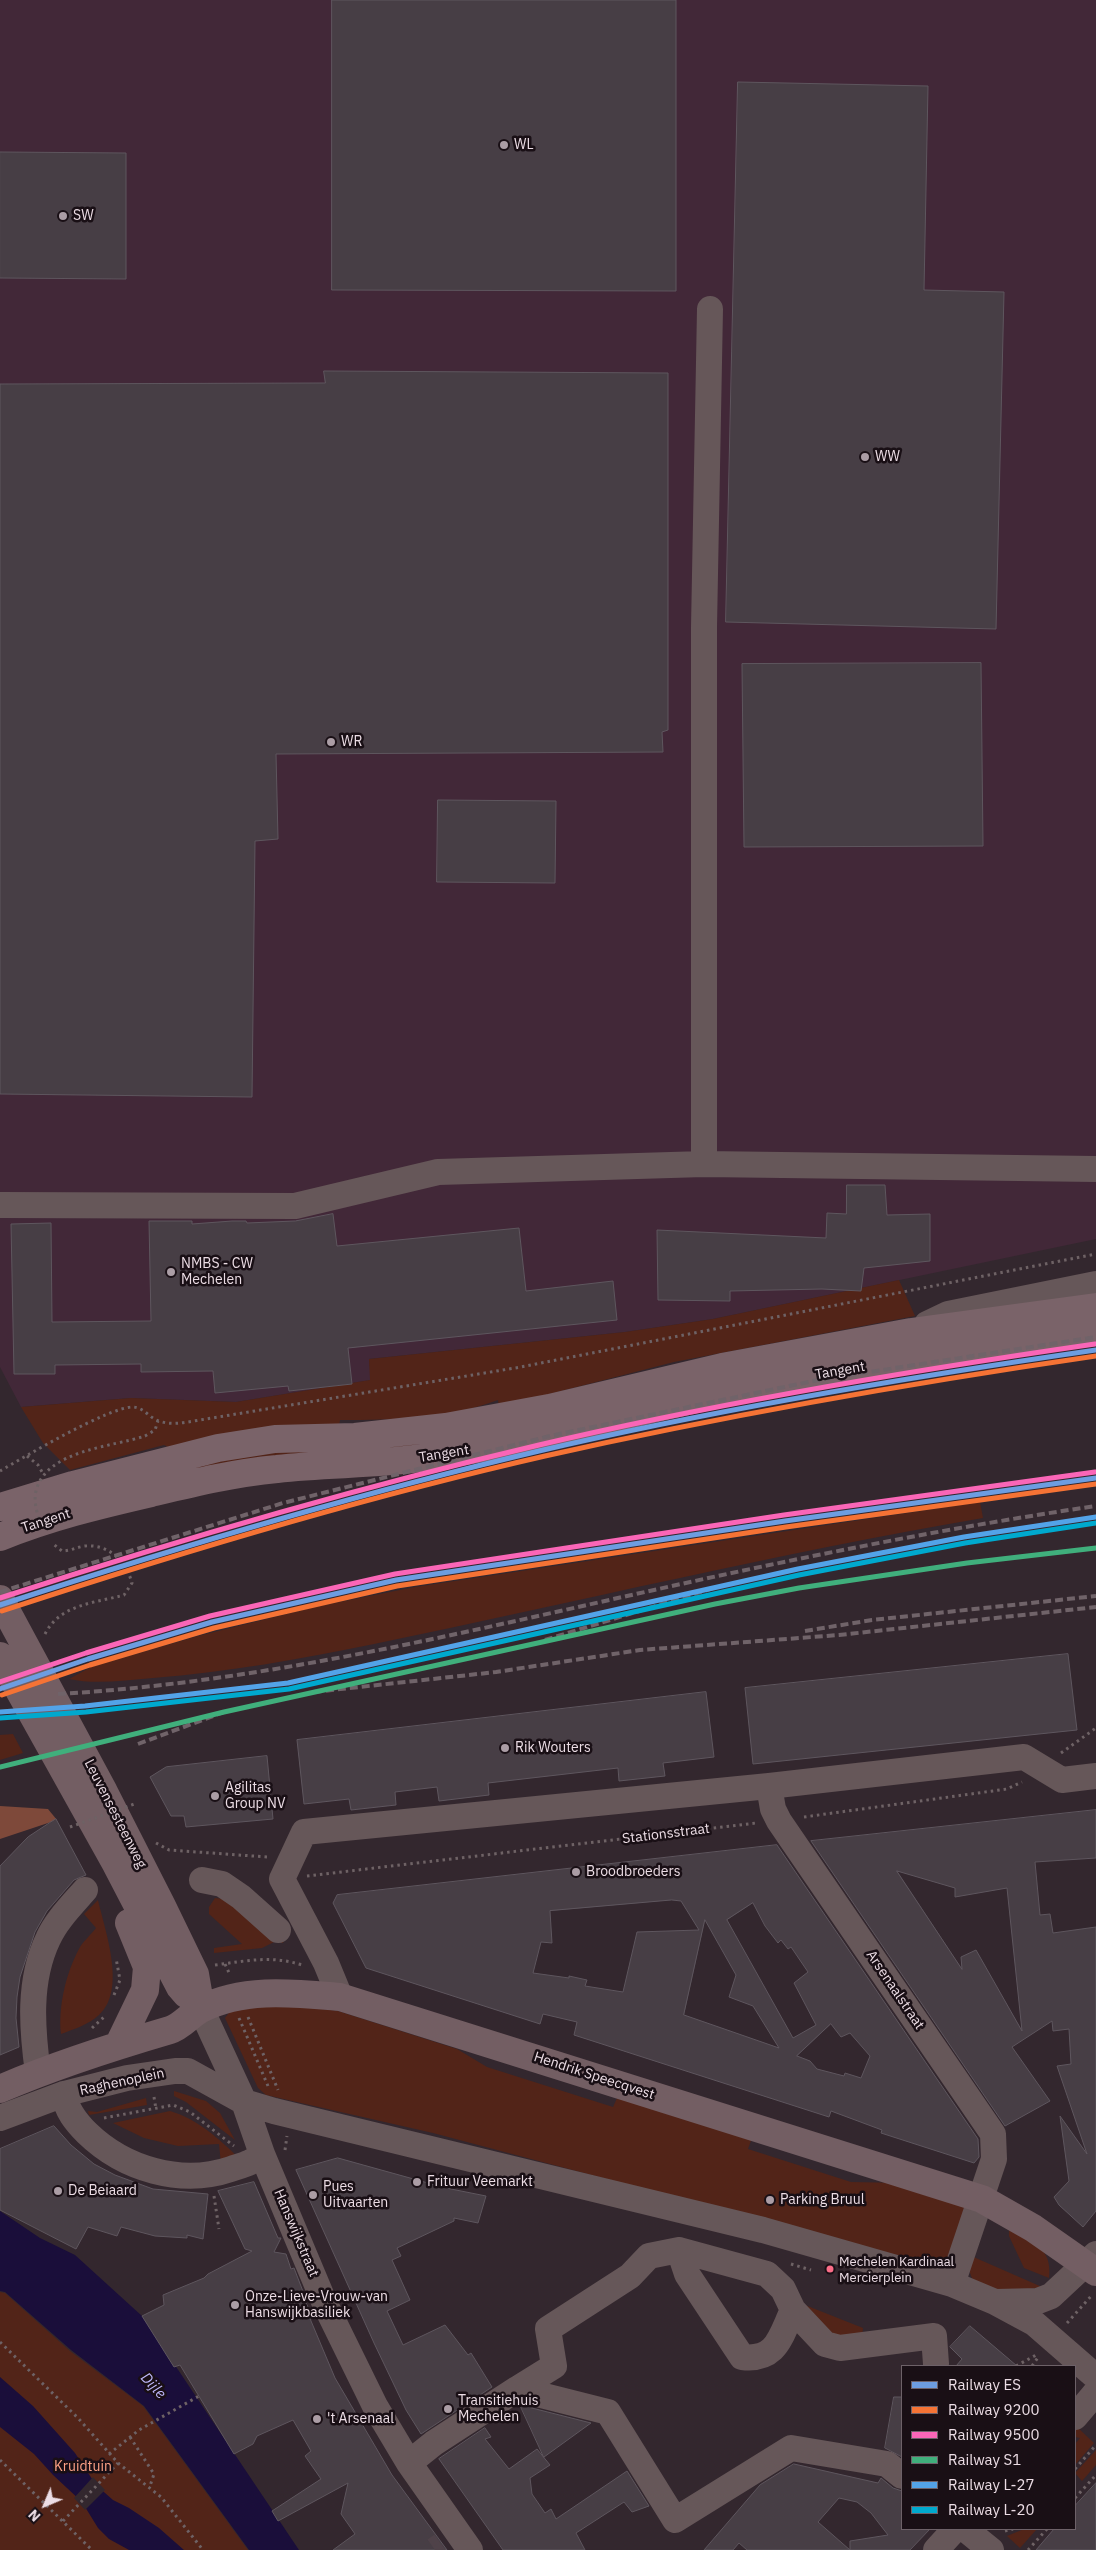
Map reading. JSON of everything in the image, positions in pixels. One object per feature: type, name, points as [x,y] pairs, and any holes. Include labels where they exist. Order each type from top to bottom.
[{"type":"highway","name":"Tangent","points":[[0,1506],[73,1484],[218,1448],[275,1439],[373,1435],[446,1427],[549,1408],[722,1367],[911,1332],[1096,1307]]},
{"type":"highway","name":"Tangent","points":[[0,1537],[31,1524],[80,1509],[227,1475],[280,1468],[428,1458],[560,1432],[691,1400],[784,1381],[1008,1343],[1096,1332]]},
{"type":"main road","name":"Leuvensesteenweg","points":[[0,1599],[104,1792],[162,1906],[195,1974],[201,2009]]},
{"type":"main road","name":"Leuvensesteenweg","points":[[0,1656],[120,1872],[180,1987],[201,2009]]},
{"type":"main road","points":[[119,2044],[145,1990],[147,1967],[130,1928],[120,1872]]},
{"type":"main road","name":"Hendrik Speecqvest","points":[[201,2009],[235,1998],[284,1992],[340,1997],[982,2199],[1093,2264]]},
{"type":"main road","points":[[0,2089],[38,2073],[119,2044],[173,2030],[201,2009]]},
{"type":"street","points":[[704,1164],[704,627],[710,309]]},
{"type":"street","points":[[0,1205],[295,1206],[438,1172],[704,1164],[1096,1169]]},
{"type":"street","points":[[911,1332],[948,1314],[1096,1284]]},
{"type":"street","points":[[340,1997],[294,1872],[304,1832],[769,1786],[1024,1757],[1062,1780],[1094,1776]]},
{"type":"street","name":"Arsenaalstraat","points":[[769,1786],[773,1809],[779,1821],[993,2134],[994,2159],[982,2199]]},
{"type":"street","points":[[202,1880],[222,1884],[241,1897],[278,1930]]},
{"type":"street","points":[[38,2073],[32,2034],[33,2002],[39,1969],[47,1940],[84,1890]]},
{"type":"street","name":"Leuvensesteenweg","points":[[201,2009],[246,2111]]},
{"type":"street","name":"Raghenoplein","points":[[0,2118],[64,2094],[127,2078],[163,2072],[188,2071],[246,2111]]},
{"type":"street","name":"Raghenoplein","points":[[64,2094],[65,2104],[78,2123],[99,2144],[131,2164],[177,2175],[212,2176],[258,2158]]},
{"type":"street","points":[[246,2111],[286,2114],[763,2230],[952,2284],[995,2302],[1034,2323],[1091,2378],[1076,2415]]},
{"type":"street","name":"Hanswijkstraat","points":[[246,2111],[258,2158],[325,2304],[375,2406],[457,2543]]},
{"type":"street","points":[[952,2284],[982,2199]]},
{"type":"street","points":[[409,2463],[434,2442],[554,2366],[548,2329],[630,2276],[649,2256],[679,2250],[767,2274],[783,2289],[793,2310],[825,2344],[840,2348],[934,2336],[936,2364]]},
{"type":"street","points":[[679,2250],[687,2274],[742,2357],[757,2359],[774,2350],[793,2310]]},
{"type":"street","points":[[995,2302],[1038,2301],[1051,2296],[1093,2264]]},
{"type":"street","points":[[517,2389],[608,2412],[675,2520],[791,2448],[887,2464],[901,2475]]},
{"type":"street","points":[[936,2550],[954,2530]]},
{"type":"street","points":[[966,2530],[991,2550]]},
{"type":"path","points":[[0,1471],[118,1410],[138,1408],[158,1421],[175,1423],[194,1422],[520,1367],[1096,1254]]},
{"type":"path","points":[[40,1525],[35,1492],[45,1475],[65,1457],[144,1436],[154,1430],[158,1421]]},
{"type":"path","points":[[27,1456],[38,1465],[45,1475]]},
{"type":"path","points":[[44,1640],[50,1625],[61,1615],[97,1600],[124,1595],[132,1583],[126,1565],[112,1552],[104,1548],[86,1546],[67,1551],[57,1548]]},
{"type":"path","name":"Stationsstraat","points":[[150,1839],[169,1850],[294,1872],[779,1821],[1007,1788],[1034,1776],[1096,1728]]},
{"type":"path","points":[[70,1827],[137,1803]]},
{"type":"path","points":[[283,1959],[253,1959],[217,1965],[235,1998],[279,2092],[286,2114]]},
{"type":"path","points":[[225,1964],[235,1998],[286,2114]]},
{"type":"path","points":[[78,2123],[173,2105],[190,2112],[258,2158]]},
{"type":"path","points":[[212,2176],[220,2229]]},
{"type":"path","points":[[0,2342],[78,2418],[118,2463],[150,2486],[161,2497],[203,2550]]},
{"type":"path","points":[[1018,2365],[1041,2352],[1033,2365]]},
{"type":"path","points":[[109,2454],[139,2430],[199,2396]]},
{"type":"path","points":[[130,2437],[154,2474],[150,2486]]},
{"type":"path","points":[[1076,2468],[1096,2445]]},
{"type":"path","points":[[0,2460],[92,2550]]},
{"type":"path","points":[[63,2521],[118,2463]]},
{"type":"path","points":[[1076,2497],[1096,2475]]},
{"type":"path","points":[[1028,2550],[1046,2530]]},
{"type":"shaded area","points":[[0,0],[1096,0],[1096,1239],[713,1319],[625,1332],[369,1359],[371,1380],[236,1402],[131,1398],[21,1407],[0,1367]]},
{"type":"shaded area","points":[[0,1806],[48,1809],[57,1820],[0,1839]]},
{"type":"green space","points":[[899,1280],[915,1316],[674,1362],[499,1407],[498,1400],[440,1415],[380,1420],[340,1420],[339,1426],[454,1436],[360,1458],[188,1474],[172,1449],[164,1445],[70,1470],[43,1443],[21,1407],[131,1398],[236,1402],[370,1380],[369,1359],[625,1332],[713,1319]]},
{"type":"green space","points":[[980,1502],[983,1518],[754,1562],[347,1650],[181,1675],[100,1682],[69,1679],[91,1667],[198,1636],[319,1606],[415,1587]]},
{"type":"green space","points":[[13,1734],[23,1753],[0,1760],[0,1735]]},
{"type":"green space","points":[[215,1898],[232,1900],[284,1940],[283,1943],[276,1941],[262,1948],[214,1953],[214,1948],[242,1944],[209,1914],[209,1907]]},
{"type":"green space","points":[[98,1900],[112,1960],[112,1991],[107,2004],[99,2015],[86,2024],[61,2034],[62,2002],[70,1969],[81,1946],[96,1928],[84,1914]]},
{"type":"green space","points":[[286,2004],[338,2011],[457,2049],[487,2067],[613,2107],[618,2096],[752,2138],[748,2149],[851,2182],[903,2183],[966,2205],[945,2271],[433,2133],[266,2095],[258,2088],[225,2018],[231,2010]]},
{"type":"green space","points":[[174,2091],[206,2101],[220,2113],[235,2140],[186,2102],[174,2096]]},
{"type":"green space","points":[[146,2098],[147,2105],[89,2115],[88,2111],[97,2112]]},
{"type":"green space","points":[[170,2111],[199,2124],[240,2159],[221,2164],[219,2144],[178,2146],[144,2138],[113,2123]]},
{"type":"green space","points":[[1009,2227],[1039,2246],[1044,2252],[1048,2259],[1049,2278],[1024,2268],[1009,2236]]},
{"type":"green space","points":[[969,2255],[1042,2287],[1008,2290],[981,2286],[971,2276]]},
{"type":"green space","name":"Kruidtuin","points":[[0,2292],[5,2293],[70,2351],[143,2406],[248,2550],[0,2550]]},
{"type":"green space","points":[[805,2305],[863,2328],[862,2338],[834,2339]]},
{"type":"green space","points":[[1076,2426],[1094,2443],[1076,2464],[1076,2443],[1080,2438],[1076,2437]]},
{"type":"green space","points":[[1096,2450],[1096,2465],[1082,2481],[1076,2472]]},
{"type":"green space","points":[[1022,2530],[1036,2530],[1020,2548],[1007,2536]]},
{"type":"water","name":"Dijle","points":[[0,2211],[40,2238],[75,2255],[142,2316],[299,2550],[249,2550],[144,2406],[71,2350],[5,2292],[0,2291]]},
{"type":"water","points":[[0,2377],[33,2406],[75,2453],[96,2485],[113,2500],[159,2528],[184,2550],[129,2550],[109,2539],[98,2528],[82,2502],[34,2454],[0,2427]]},
{"type":"pier","points":[[93,2477],[105,2490],[85,2510],[74,2498]]},
{"type":"building","name":"WL","points":[[332,0],[676,0],[676,291],[332,290]]},
{"type":"building","name":"WW","points":[[738,82],[928,86],[924,290],[1004,292],[996,629],[726,622]]},
{"type":"building","name":"SW","points":[[0,152],[126,153],[126,279],[0,278]]},
{"type":"building","name":"WR","points":[[324,371],[668,373],[668,730],[662,732],[663,752],[276,754],[278,839],[255,841],[252,1097],[0,1094],[0,384],[325,383]]},
{"type":"building","points":[[981,663],[983,846],[744,847],[742,664]]},
{"type":"building","points":[[438,800],[556,801],[555,883],[437,882]]},
{"type":"building","points":[[847,1185],[885,1185],[887,1215],[930,1214],[930,1261],[864,1268],[861,1291],[822,1289],[730,1291],[730,1301],[658,1300],[657,1230],[826,1238],[827,1213],[846,1214]]},
{"type":"building","points":[[333,1214],[337,1246],[519,1228],[526,1291],[613,1281],[617,1320],[348,1348],[352,1384],[289,1391],[288,1386],[215,1393],[213,1371],[141,1372],[141,1364],[55,1365],[55,1374],[14,1374],[11,1224],[51,1223],[52,1322],[151,1321],[149,1221],[192,1221],[192,1224],[232,1221],[246,1221],[247,1223],[295,1221]]},
{"type":"building","points":[[1068,1654],[1077,1730],[753,1764],[745,1688]]},
{"type":"building","name":"Rik Wouters","points":[[706,1692],[714,1757],[663,1763],[665,1776],[619,1781],[618,1768],[488,1783],[489,1795],[439,1801],[437,1787],[395,1792],[396,1805],[351,1810],[349,1799],[304,1804],[297,1740]]},
{"type":"building","name":"Agilitas Group NV","points":[[267,1756],[273,1819],[186,1827],[184,1816],[171,1816],[150,1777],[166,1767]]},
{"type":"building","points":[[1096,1810],[1096,1858],[1035,1862],[1040,1915],[1050,1914],[1053,1933],[1096,1927],[1096,2211],[1083,2227],[1059,2205],[1054,2197],[1069,2181],[1060,2116],[1087,2154],[1057,2066],[1071,2064],[1069,2029],[1053,2031],[1052,2021],[1012,2047],[1050,2101],[1005,2126],[811,1841]],"holes":[[[897,1871],[955,1888],[955,1897],[1007,1888],[1022,2031],[976,1950],[961,1957],[962,1969]]]},
{"type":"building","points":[[56,1819],[86,1875],[74,1880],[47,1911],[35,1932],[20,1977],[17,1997],[16,2018],[19,2047],[0,2055],[0,1866],[28,1837]]},
{"type":"building","points":[[777,1845],[978,2139],[979,2157],[974,2163],[881,2133],[882,2130],[831,2111],[829,2117],[574,2035],[577,2022],[543,2014],[540,2024],[366,1968],[333,1903],[337,1895]],"holes":[[[672,1900],[681,1901],[699,1930],[637,1932],[623,1992],[585,1986],[587,1980],[569,1976],[569,1978],[533,1973],[541,1942],[552,1943],[550,1911]],[[753,1903],[765,1926],[778,1943],[781,1940],[788,1949],[791,1947],[808,1972],[794,1983],[816,2025],[793,2038],[727,1920]],[[705,1920],[736,1975],[729,1997],[753,2006],[779,2048],[684,2015]],[[831,2024],[841,2037],[850,2033],[870,2056],[861,2078],[845,2073],[844,2076],[817,2069],[810,2061],[797,2056]]]},
{"type":"building","name":"De Beiaard","points":[[54,2126],[71,2145],[94,2164],[115,2175],[153,2189],[208,2194],[203,2239],[187,2235],[187,2238],[155,2236],[121,2227],[117,2236],[88,2227],[76,2249],[0,2210],[0,2149]]},
{"type":"building","points":[[338,2158],[446,2188],[486,2196],[478,2223],[454,2218],[454,2221],[397,2248],[401,2256],[392,2260],[410,2300],[387,2311],[403,2345],[445,2325],[468,2355],[471,2353],[492,2387],[421,2434],[406,2410],[374,2343],[296,2170]]},
{"type":"building","points":[[254,2182],[278,2238],[281,2238],[274,2252],[286,2254],[291,2269],[294,2268],[304,2294],[302,2295],[309,2309],[307,2310],[311,2321],[335,2378],[392,2475],[447,2550],[333,2550],[355,2534],[341,2514],[348,2483],[278,2521],[272,2511],[321,2479],[305,2456],[311,2451],[293,2420],[257,2436],[253,2444],[234,2454],[180,2365],[174,2367],[142,2316],[164,2305],[163,2295],[204,2278],[208,2274],[252,2251],[245,2249],[218,2191]]},
{"type":"building","points":[[970,2326],[1016,2365],[957,2365],[962,2359],[950,2347]]},
{"type":"building","points":[[894,2397],[901,2397],[901,2456],[885,2448]]},
{"type":"building","points":[[520,2405],[591,2423],[544,2457]]},
{"type":"building","points":[[485,2428],[491,2437],[485,2439],[509,2469],[537,2449],[550,2465],[530,2478],[532,2494],[545,2513],[551,2509],[556,2519],[627,2471],[649,2506],[632,2512],[624,2502],[576,2533],[585,2550],[503,2550],[439,2459]]},
{"type":"building","points":[[794,2464],[878,2483],[881,2478],[893,2488],[901,2491],[901,2530],[929,2530],[910,2550],[850,2550],[747,2550],[739,2543],[733,2550],[704,2550],[760,2485]],"holes":[[[839,2498],[857,2502],[871,2513],[888,2535],[850,2541],[850,2550],[818,2522]]]},
{"type":"building","points":[[1096,2483],[1096,2550],[1036,2550],[1053,2530],[1076,2530],[1076,2505]]},
{"type":"tunnel","points":[[435,2550],[442,2545]]},
{"type":"railway","points":[[0,1592],[283,1503],[550,1436],[818,1380],[1096,1337]]},
{"type":"railway","points":[[58,1694],[202,1680],[345,1657],[802,1558],[919,1535],[1096,1506]]},
{"type":"railway","points":[[545,1640],[717,1587]]},
{"type":"railway","points":[[805,1631],[872,1620],[1096,1596]]},
{"type":"railway","points":[[314,1692],[496,1672],[640,1650],[839,1635],[1096,1607]]},
{"type":"railway","points":[[138,1744],[224,1712]]},
{"type":"rail line","name":"9500","points":[[0,1598],[268,1516],[403,1479],[539,1445],[608,1429],[816,1388],[1095,1344]]},
{"type":"rail line","name":"ES","points":[[0,1605],[268,1522],[403,1485],[539,1451],[608,1435],[816,1394],[1096,1350]]},
{"type":"rail line","name":"9200","points":[[2,1611],[272,1527],[476,1472],[614,1441],[820,1401],[1096,1356]]},
{"type":"rail line","name":"9500","points":[[0,1682],[86,1653],[210,1616],[395,1574],[784,1515],[1095,1472]]},
{"type":"rail line","name":"ES","points":[[0,1689],[88,1659],[212,1622],[396,1580],[785,1521],[1096,1478]]},
{"type":"rail line","name":"9200","points":[[2,1695],[90,1665],[214,1628],[397,1586],[786,1527],[1096,1484]]},
{"type":"rail line","name":"L-27","points":[[0,1712],[85,1706],[288,1683],[798,1569],[964,1537],[1096,1517]]},
{"type":"rail line","name":"L-20","points":[[0,1718],[86,1712],[289,1689],[799,1575],[965,1543],[1096,1523]]},
{"type":"rail line","name":"S1","points":[[0,1767],[224,1712],[715,1604],[799,1588],[967,1563],[1096,1548]]},
{"type":"place","name":"WL","points":[[504,145]]},
{"type":"place","name":"SW","points":[[63,216]]},
{"type":"place","name":"WW","points":[[865,457]]},
{"type":"place","name":"WR","points":[[331,742]]},
{"type":"place","name":"NMBS - CW Mechelen","points":[[171,1272]]},
{"type":"place","name":"Rik Wouters","points":[[505,1748]]},
{"type":"place","name":"Agilitas Group NV","points":[[215,1796]]},
{"type":"place","name":"Broodbroeders","points":[[576,1872]]},
{"type":"place","name":"Frituur Veemarkt","points":[[417,2182]]},
{"type":"place","name":"De Beiaard","points":[[58,2191]]},
{"type":"place","name":"Pues Uitvaarten","points":[[313,2195]]},
{"type":"place","name":"Parking Bruul","points":[[770,2200]]},
{"type":"place","name":"Mechelen Kardinaal Mercierplein","points":[[830,2269]]},
{"type":"place","name":"Onze-Lieve-Vrouw-van Hanswijkbasiliek","points":[[235,2305]]},
{"type":"place","name":"Transitiehuis Mechelen","points":[[448,2409]]},
{"type":"place","name":"'t Arsenaal","points":[[317,2419]]}]
